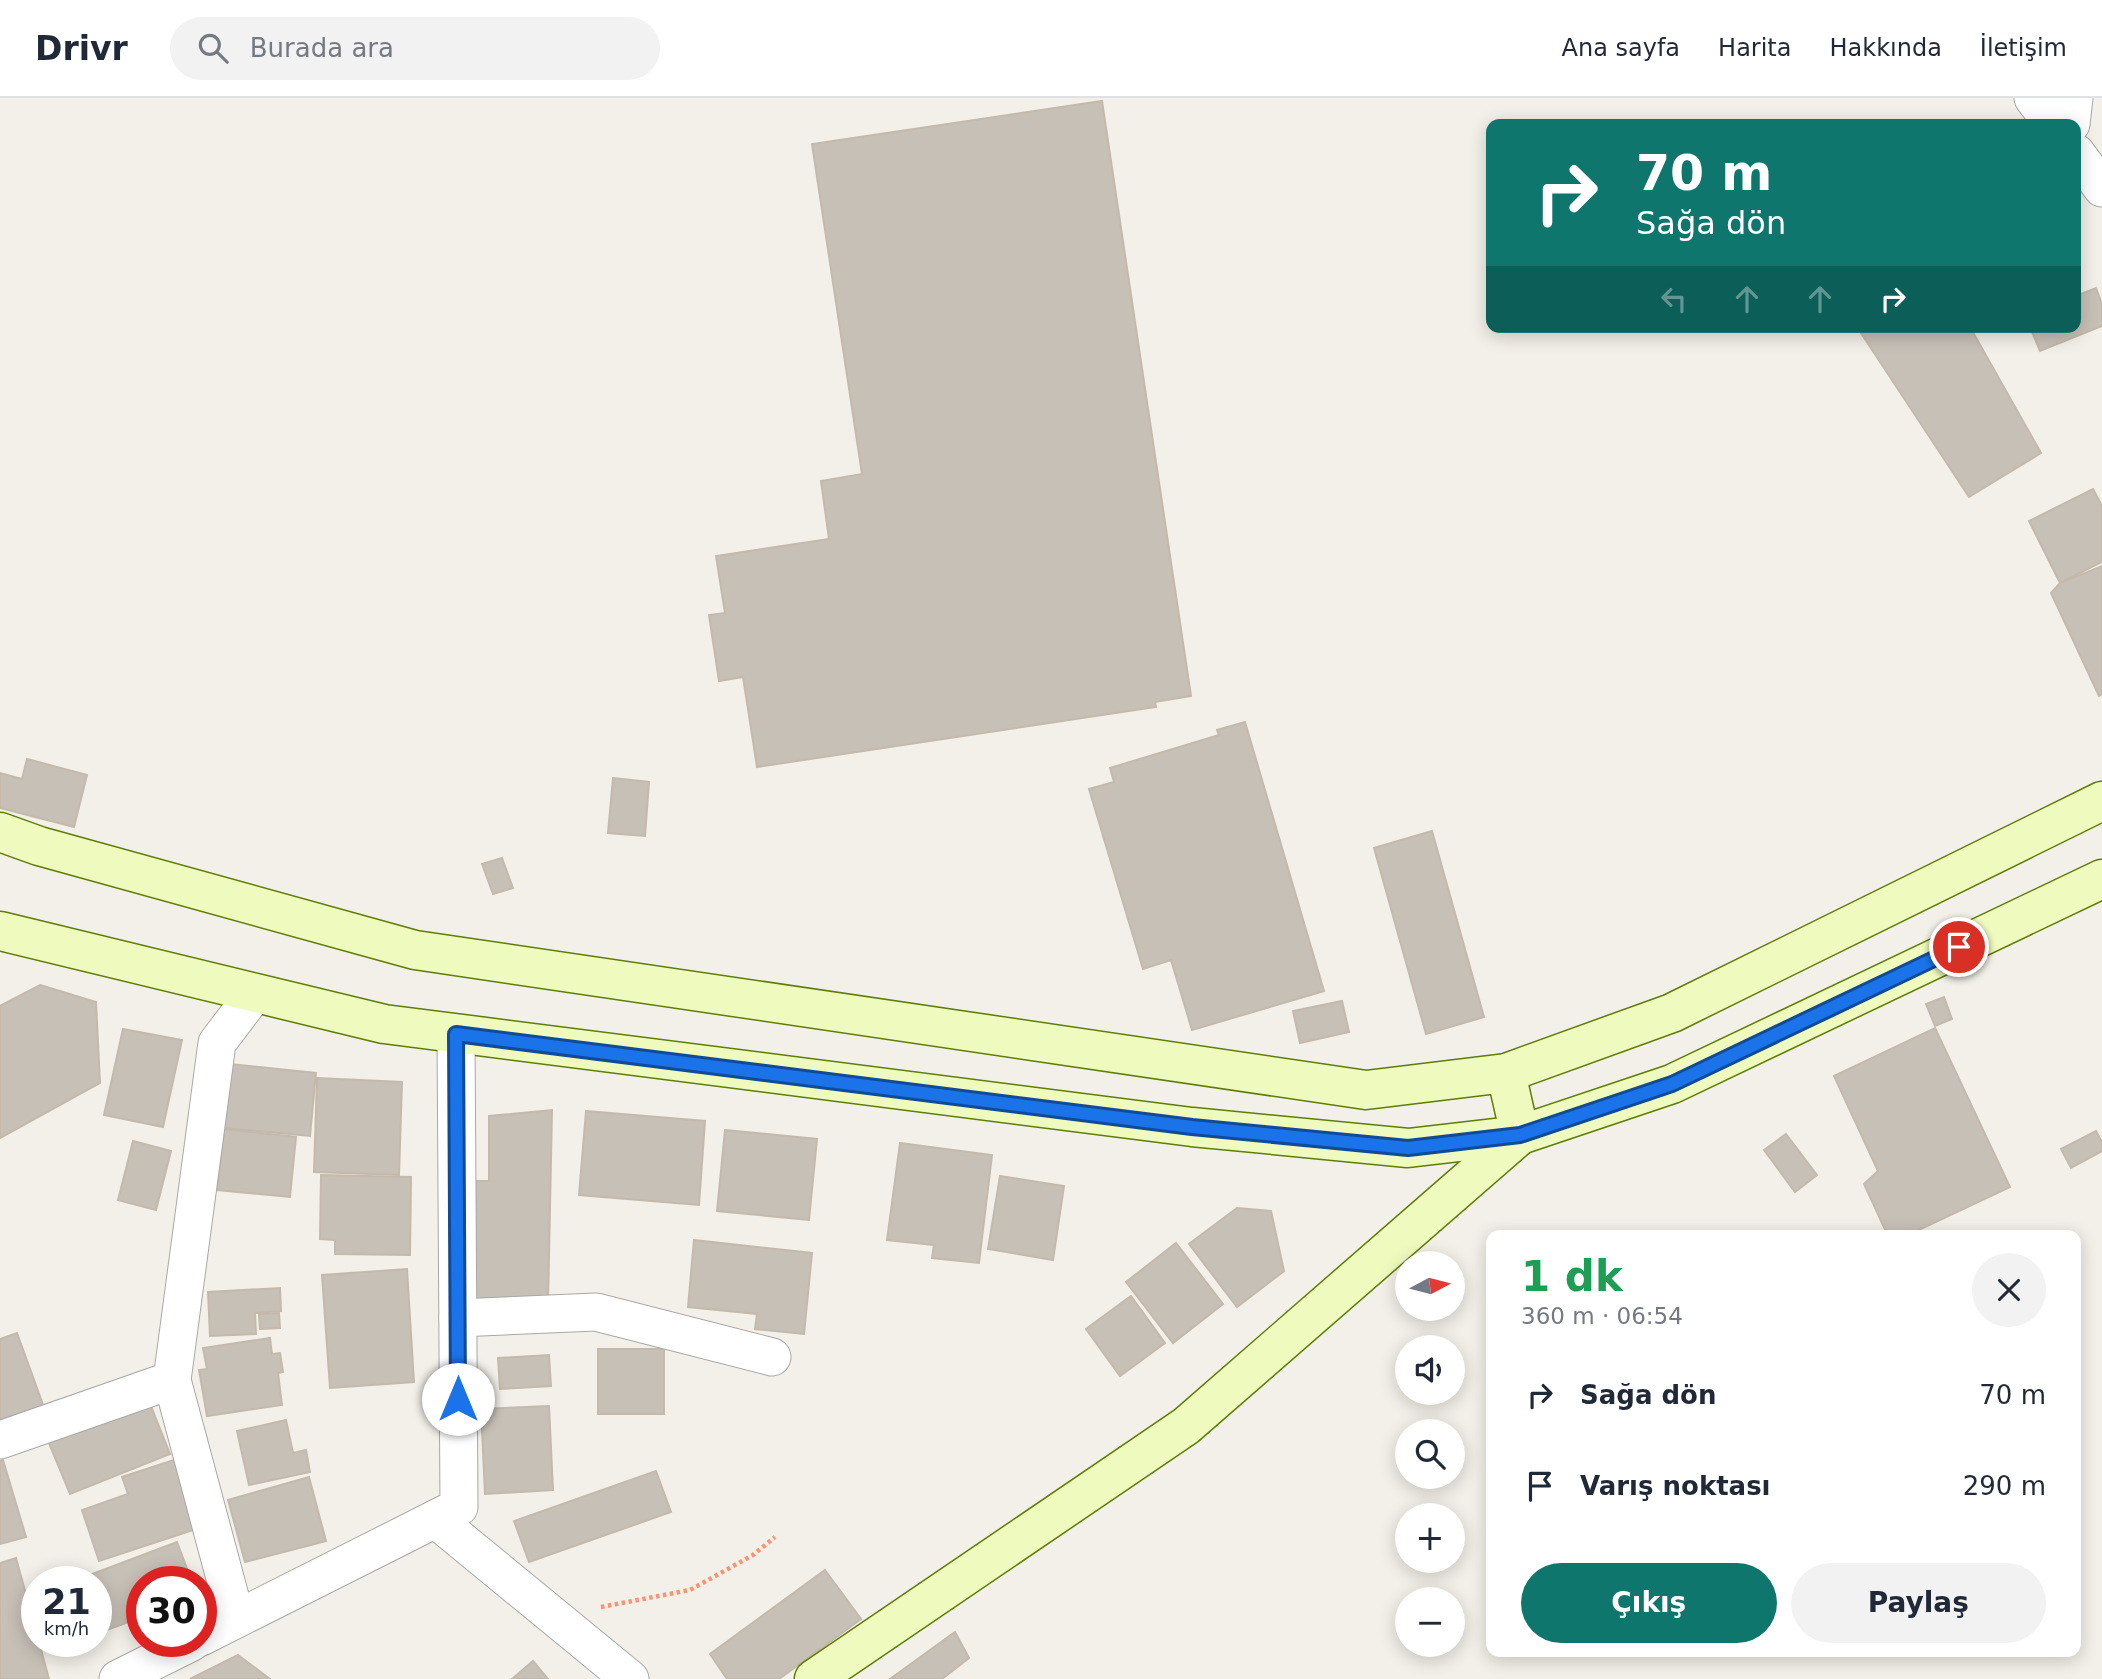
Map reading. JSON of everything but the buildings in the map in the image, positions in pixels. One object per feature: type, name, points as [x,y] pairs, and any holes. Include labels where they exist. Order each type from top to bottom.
[{"type":"main road","points":[[0,832],[52,849],[415,950],[1366,1090],[1506,1073],[1672,1013],[2102,801]]},
{"type":"main road","points":[[0,930],[384,1024],[1192,1127],[1408,1148],[1520,1135],[1672,1084],[2102,879]]},
{"type":"main road","points":[[1506,1073],[1520,1135]]},
{"type":"main road","points":[[814,1679],[1186,1426],[1520,1135]]},
{"type":"street","points":[[2033,98],[2049,119]]},
{"type":"street","points":[[2072,119],[2074,98]]},
{"type":"street","points":[[2081,160],[2102,188]]},
{"type":"street","points":[[236,1619],[172,1380],[217,1043],[255,993]]},
{"type":"street","points":[[217,1629],[458,1507],[456,1034]]},
{"type":"street","points":[[458,1318],[596,1312],[772,1357]]},
{"type":"street","points":[[0,1440],[172,1380]]},
{"type":"street","points":[[435,1519],[630,1679]]},
{"type":"street","points":[[118,1679],[162,1657]]},
{"type":"path","points":[[552,1613],[690,1590],[753,1555],[775,1537]]},
{"type":"route","points":[[458,1399],[456,1034],[1192,1127],[1408,1148],[1520,1135],[1672,1084],[1959,947]]}]
